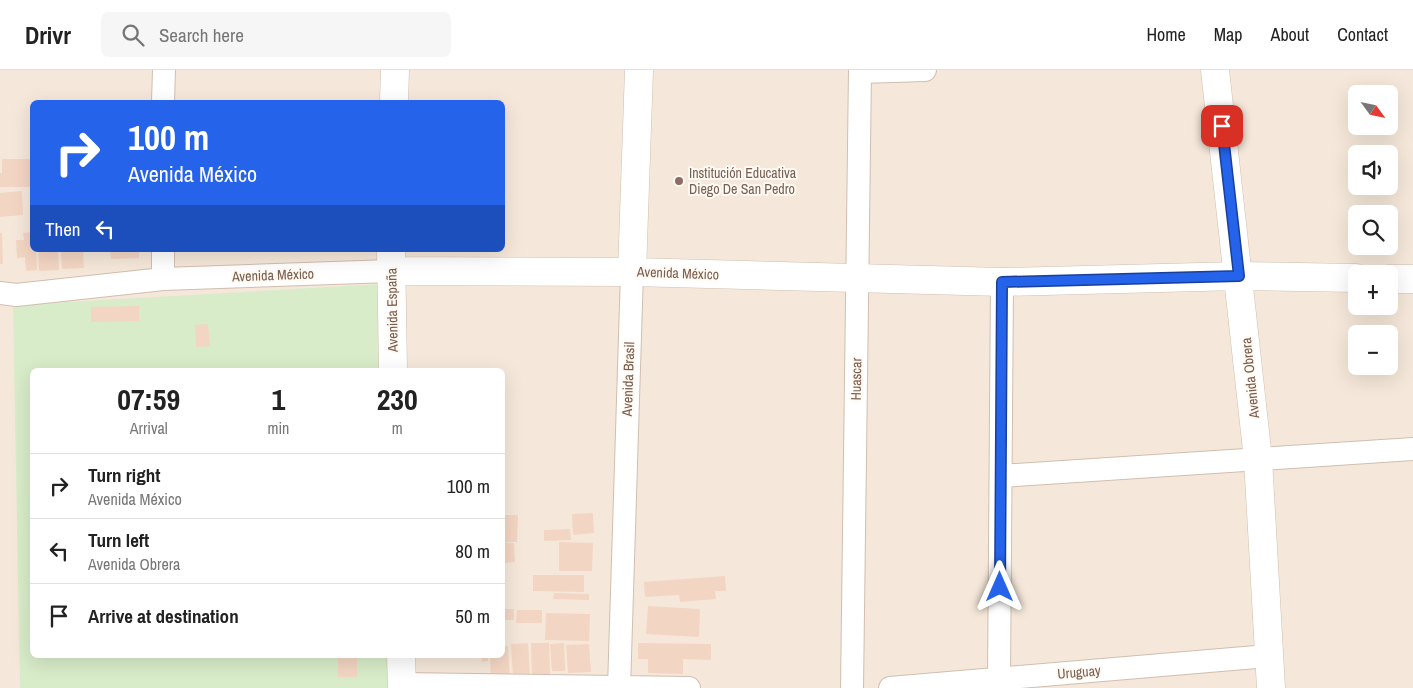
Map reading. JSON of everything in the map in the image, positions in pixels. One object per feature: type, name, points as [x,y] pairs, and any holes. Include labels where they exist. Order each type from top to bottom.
[{"type":"street","points":[[163,100],[164,70]]},
{"type":"street","points":[[394,100],[395,70]]},
{"type":"street","name":"Avenida Brasil","points":[[619,687],[639,70]]},
{"type":"street","points":[[860,71],[925,70]]},
{"type":"street","name":"Avenida Obrera","points":[[1215,70],[1258,459],[1271,688]]},
{"type":"street","name":"Huascar","points":[[852,688],[860,71]]},
{"type":"street","points":[[162,279],[163,252]]},
{"type":"street","name":"Avenida México","points":[[0,293],[16,294],[162,279],[391,260],[632,272],[1002,282],[1239,276],[1348,278]]},
{"type":"street","name":"Avenida España","points":[[391,260],[393,368]]},
{"type":"street","points":[[1398,278],[1413,279]]},
{"type":"street","points":[[998,683],[1002,282]]},
{"type":"street","points":[[1001,476],[1413,449]]},
{"type":"street","name":"Uruguay","points":[[890,688],[998,683],[1268,656]]},
{"type":"street","points":[[401,658],[402,686],[689,688]]},
{"type":"shaded area","points":[[0,70],[1413,70],[1413,688],[0,688]]},
{"type":"green space","points":[[382,284],[384,368],[30,368],[30,658],[389,658],[389,688],[20,688],[13,305]]},
{"type":"building","points":[[2,159],[30,159],[30,187],[0,187],[0,173],[2,173]]},
{"type":"building","points":[[22,191],[23,215],[0,217],[0,193]]},
{"type":"building","points":[[30,232],[30,252],[36,252],[37,270],[26,271],[25,257],[17,258],[16,240],[24,240],[23,233]]},
{"type":"building","points":[[0,233],[2,233],[3,264],[0,264]]},
{"type":"building","points":[[38,252],[58,252],[59,270],[39,271]]},
{"type":"building","points":[[61,252],[83,252],[84,268],[62,269]]},
{"type":"building","points":[[110,252],[139,252],[139,258],[111,259]]},
{"type":"building","points":[[139,306],[139,321],[91,322],[91,307]]},
{"type":"building","points":[[208,324],[210,346],[196,347],[195,325]]},
{"type":"building","points":[[593,513],[594,533],[573,535],[572,514]]},
{"type":"building","points":[[505,515],[518,515],[517,542],[505,542]]},
{"type":"building","points":[[570,529],[571,540],[544,541],[544,530]]},
{"type":"building","points":[[559,542],[593,543],[592,571],[559,571]]},
{"type":"building","points":[[505,543],[514,543],[515,562],[505,563]]},
{"type":"building","points":[[533,575],[584,575],[584,592],[533,591]]},
{"type":"building","points":[[725,576],[726,591],[715,591],[716,599],[680,602],[679,595],[645,597],[644,582]]},
{"type":"building","points":[[554,593],[589,594],[589,600],[553,599]]},
{"type":"building","points":[[648,606],[700,609],[699,637],[646,634]]},
{"type":"building","points":[[505,609],[514,609],[514,620],[505,620]]},
{"type":"building","points":[[517,610],[542,610],[542,623],[516,623]]},
{"type":"building","points":[[546,613],[590,614],[589,641],[545,640]]},
{"type":"building","points":[[528,643],[530,675],[513,676],[511,644]]},
{"type":"building","points":[[531,643],[549,643],[550,677],[532,678]]},
{"type":"building","points":[[564,643],[565,671],[552,671],[550,644]]},
{"type":"building","points":[[638,643],[711,644],[711,660],[683,659],[683,674],[648,673],[648,659],[638,659]]},
{"type":"building","points":[[589,644],[591,672],[568,673],[566,645]]},
{"type":"building","points":[[505,646],[508,646],[510,680],[491,681],[490,658],[505,658]]},
{"type":"building","points":[[338,658],[357,658],[357,677],[338,677]]},
{"type":"building","points":[[481,658],[488,658],[488,661],[482,662]]},
{"type":"place","name":"Institución Educativa Diego De San Pedro","points":[[679,181]]},
{"type":"route","points":[[1000,587],[1002,282],[1239,276],[1222,126]]}]
